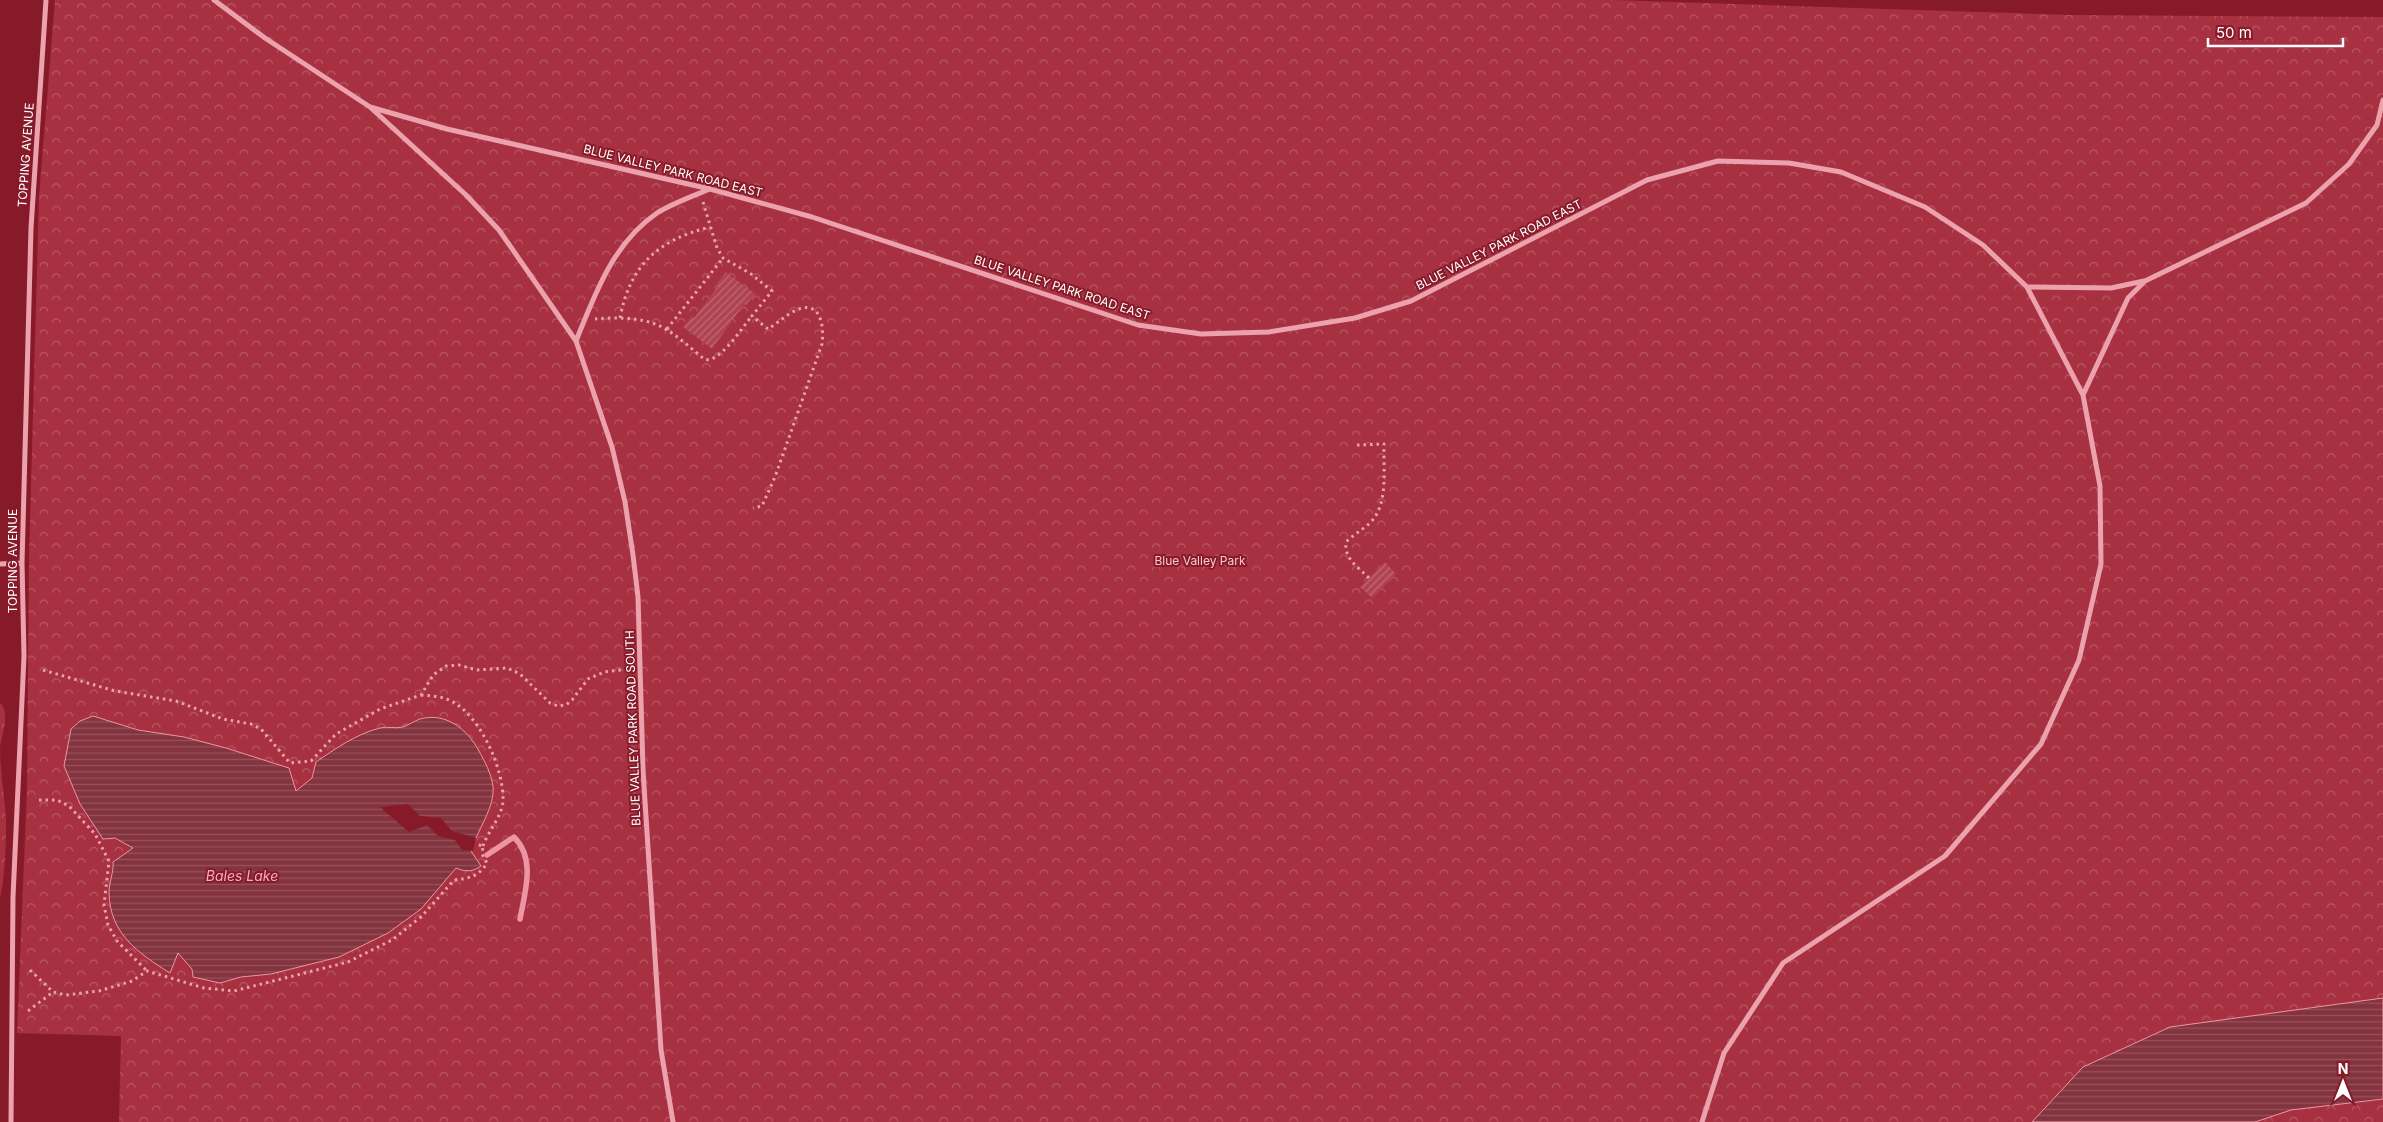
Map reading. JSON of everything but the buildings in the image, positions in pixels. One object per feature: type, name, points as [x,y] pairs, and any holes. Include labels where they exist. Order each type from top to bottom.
[{"type":"street","name":"TOPPING AVENUE","points":[[11,1122],[13,897],[24,656],[22,563],[31,228],[46,0]]},
{"type":"street","name":"BLUE VALLEY PARK ROAD SOUTH","points":[[214,0],[265,38],[370,107],[466,195],[499,230],[576,341],[612,447],[625,502],[638,597],[643,770],[661,1050],[673,1122]]},
{"type":"street","points":[[2027,287],[2111,288],[2145,281],[2306,202],[2349,164],[2377,125],[2383,100]]},
{"type":"street","name":"BLUE VALLEY PARK ROAD EAST","points":[[370,107],[447,128],[710,188],[812,218],[1138,325],[1201,334],[1270,332],[1355,318],[1411,301],[1647,180],[1718,161],[1790,163],[1841,172],[1925,207],[1983,245],[2027,287],[2084,395],[2100,486],[2101,564],[2079,660],[2041,744],[1945,856],[1782,963],[1724,1053],[1702,1122]]},
{"type":"street","points":[[576,341],[596,293],[614,258],[636,230],[658,212],[710,188]]},
{"type":"street","points":[[2084,395],[2128,298],[2145,281]]},
{"type":"street","points":[[0,564],[22,563]]},
{"type":"path","points":[[585,320],[620,318],[649,323],[667,329],[704,359],[710,360],[719,356],[772,291],[751,274],[724,258],[717,248],[699,193]]},
{"type":"path","points":[[620,318],[624,299],[630,284],[644,263],[666,243],[680,236],[710,227]]},
{"type":"path","points":[[667,329],[724,258]]},
{"type":"path","points":[[752,316],[768,329],[800,309],[809,309],[816,312],[822,318],[824,333],[822,344],[775,477],[762,506],[753,508]]},
{"type":"path","points":[[1357,444],[1384,444],[1382,498],[1379,511],[1370,523],[1346,542],[1345,551],[1348,557],[1369,578]]},
{"type":"path","points":[[421,695],[433,675],[446,666],[459,665],[477,670],[507,668],[520,674],[550,703],[558,706],[566,705],[588,679],[604,672],[640,668]]},
{"type":"path","points":[[38,800],[57,800],[69,806],[95,834],[109,861],[104,905],[108,925],[117,941],[147,971],[204,988],[234,991],[348,962],[392,940],[422,916],[454,880],[472,878],[482,871],[487,862],[482,854],[483,846],[488,833],[499,816],[503,801],[501,783],[486,739],[461,707],[443,698],[421,695],[380,709],[336,734],[311,760],[290,763],[261,730],[251,724],[223,719],[176,701],[115,691],[43,670]]},
{"type":"path","points":[[475,844],[483,846]]},
{"type":"path","points":[[30,970],[54,992],[66,995],[99,991],[132,981],[147,971]]},
{"type":"path","points":[[28,1011],[54,992]]},
{"type":"green space","name":"Blue Valley Park","points":[[55,0],[1613,0],[2071,15],[2383,17],[2383,1122],[119,1122],[121,1036],[17,1033],[27,789],[29,558],[39,197]]},
{"type":"green space","points":[[0,703],[5,713],[5,725],[0,748]]},
{"type":"green space","points":[[0,748],[6,822],[5,860],[0,899]]},
{"type":"water","name":"Bales Lake","points":[[93,716],[138,730],[184,737],[226,748],[289,768],[296,791],[312,778],[316,762],[346,742],[363,734],[383,727],[403,727],[420,719],[430,717],[447,720],[462,729],[474,743],[486,763],[492,781],[493,794],[491,802],[471,851],[481,866],[469,871],[456,868],[421,909],[388,933],[339,957],[271,974],[241,977],[220,983],[193,977],[192,969],[178,953],[170,973],[137,950],[120,931],[114,920],[109,893],[113,862],[133,848],[115,838],[103,839],[80,804],[64,766],[71,729],[80,721]]},
{"type":"water","points":[[2383,998],[2383,1099],[2291,1110],[2255,1122],[2032,1122],[2083,1067],[2170,1027]]},
{"type":"pier","points":[[408,804],[420,816],[441,818],[452,831],[476,838],[473,851],[462,850],[455,840],[438,836],[427,825],[409,832],[380,807]]},
{"type":"waterway","points":[[487,855],[514,837],[521,846],[525,855],[527,876],[520,919]]}]
